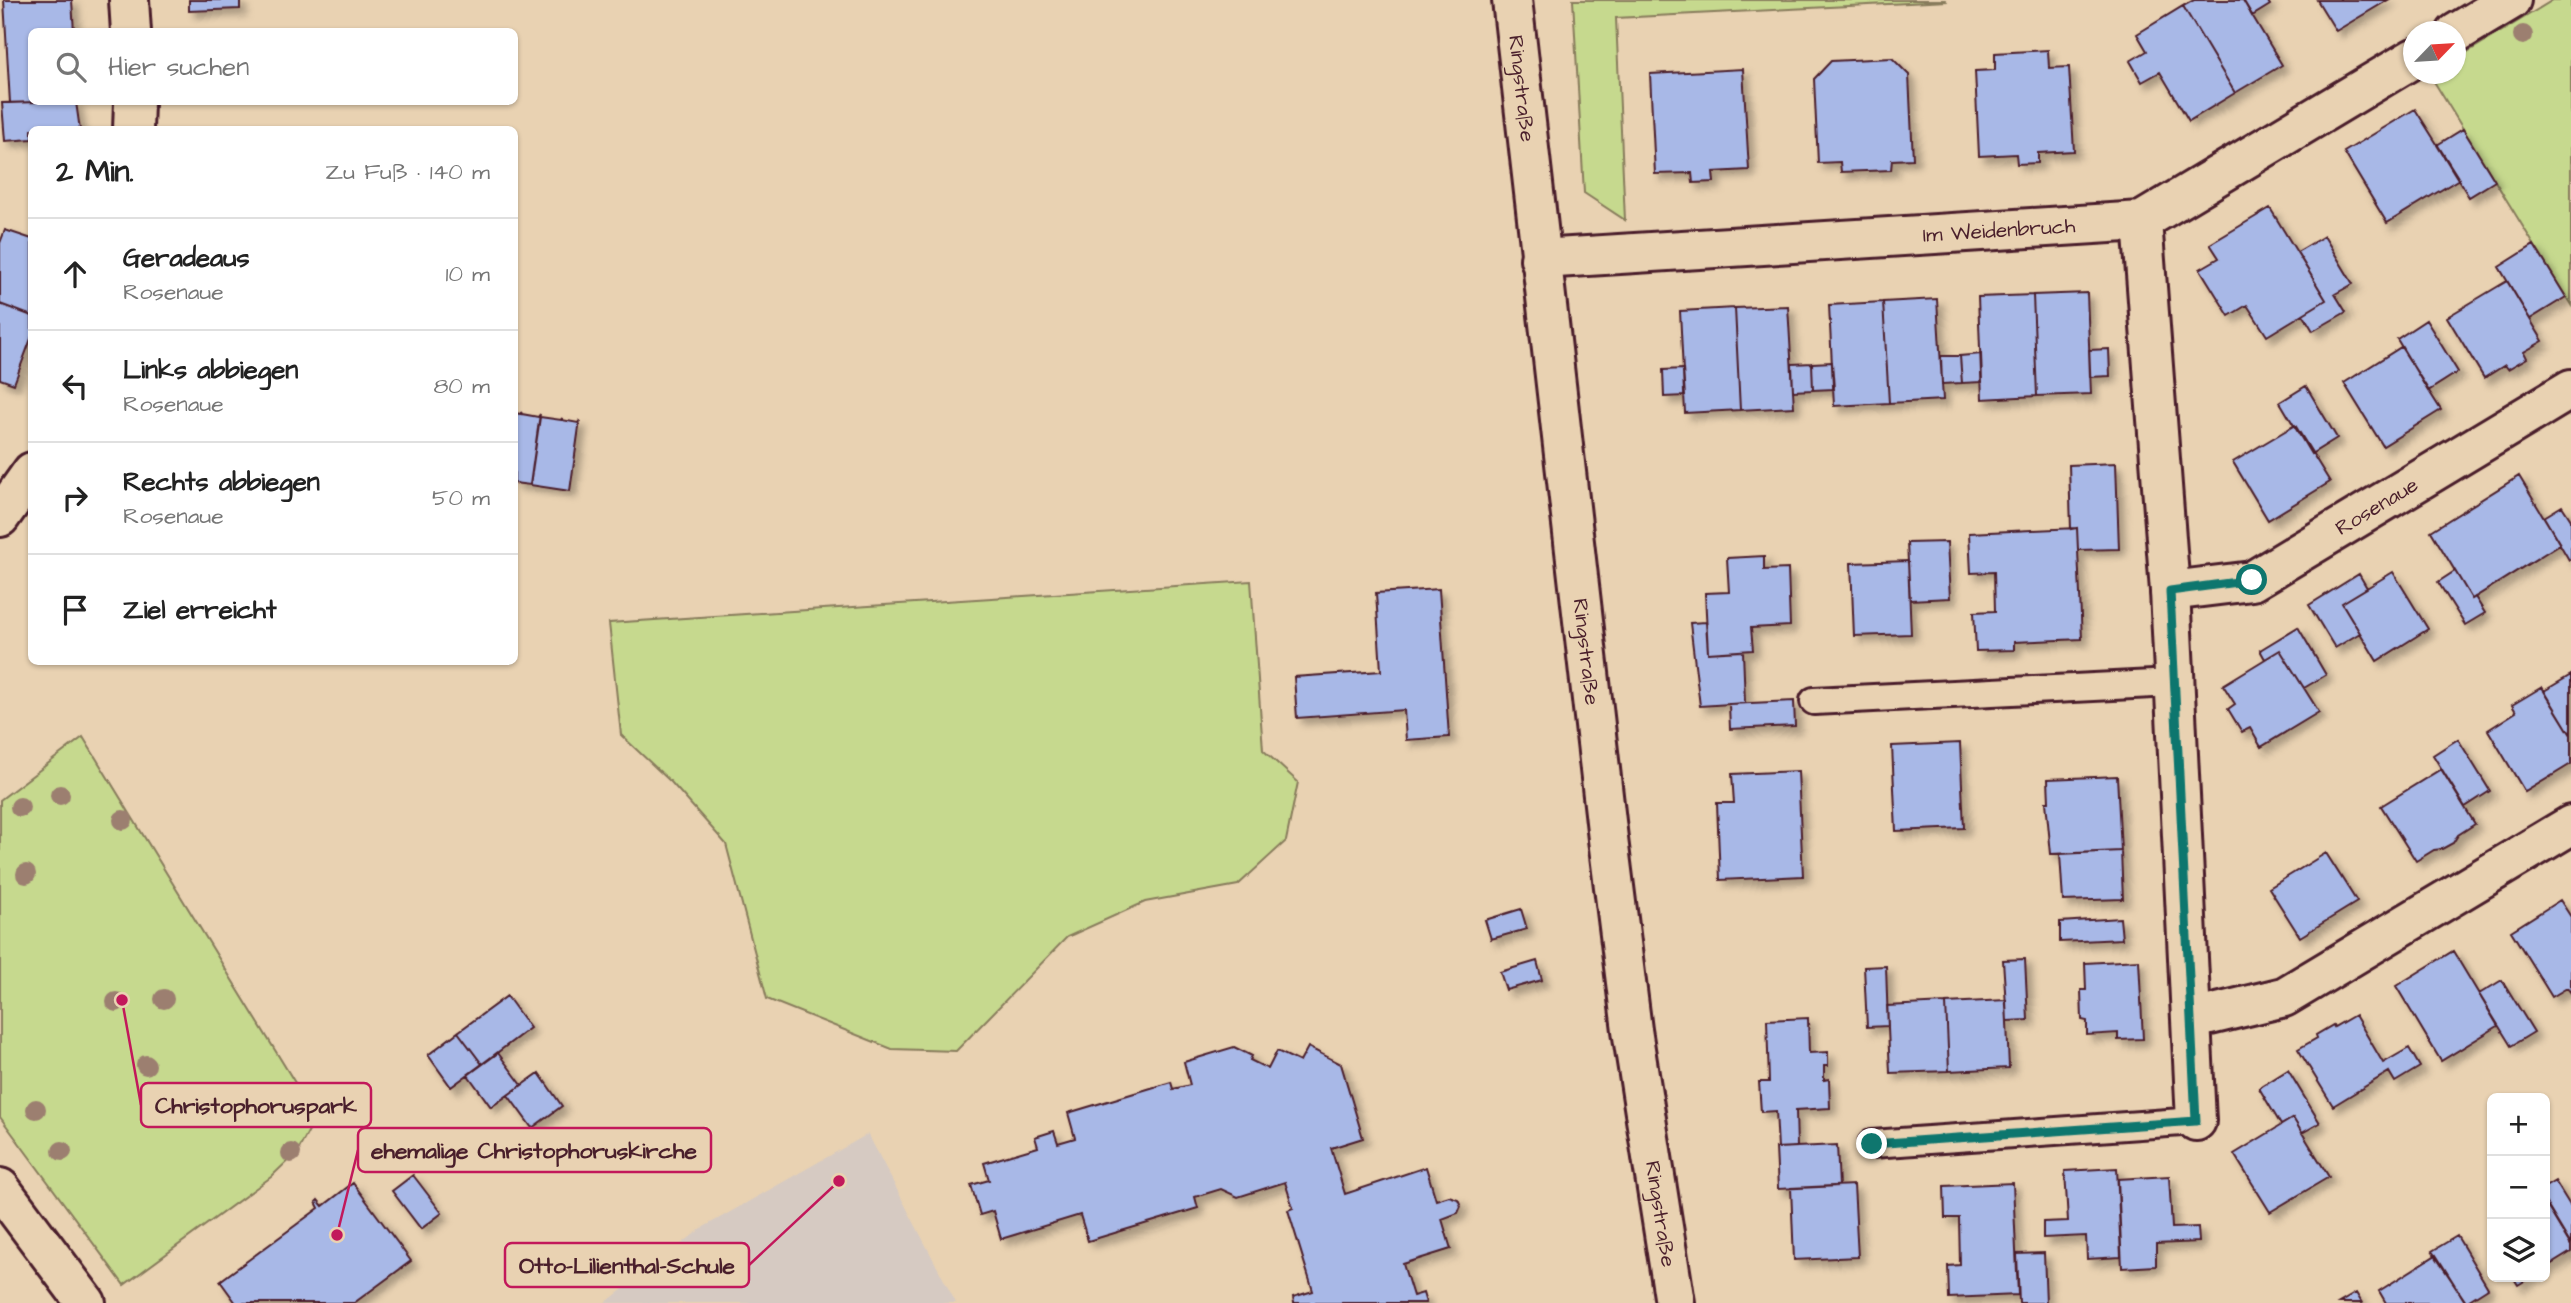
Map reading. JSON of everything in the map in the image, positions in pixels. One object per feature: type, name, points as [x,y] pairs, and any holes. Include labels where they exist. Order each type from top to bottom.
[{"type":"street","points":[[129,0],[131,28]]},
{"type":"street","name":"Ringstraße","points":[[1512,0],[1630,1016],[1675,1303]]},
{"type":"street","points":[[2466,27],[2511,0]]},
{"type":"street","name":"Im Weidenbruch","points":[[1540,259],[2141,222],[2403,64]]},
{"type":"street","points":[[133,126],[134,105]]},
{"type":"street","points":[[2141,222],[2170,591],[2196,1121]]},
{"type":"street","name":"Rosenaue","points":[[2170,591],[2252,580],[2571,389]]},
{"type":"street","points":[[0,517],[28,478]]},
{"type":"street","points":[[2193,1019],[2284,997],[2571,825]]},
{"type":"street","points":[[0,1188],[86,1303]]},
{"type":"lane","points":[[1814,701],[2173,683]]},
{"type":"lane","points":[[1872,1144],[2196,1121]]},
{"type":"shaded area","points":[[868,1134],[956,1303],[605,1303],[702,1228]]},
{"type":"green space","points":[[1573,0],[1946,1],[1616,18],[1625,220],[1584,193]]},
{"type":"green space","points":[[2553,0],[2571,0],[2571,305],[2436,84],[2466,84],[2466,53]]},
{"type":"green space","points":[[1251,581],[1263,750],[1298,782],[1286,841],[1238,885],[1145,902],[1067,937],[956,1051],[892,1049],[767,999],[726,844],[671,782],[621,735],[609,623]]},
{"type":"green space","points":[[83,737],[316,1117],[298,1151],[271,1177],[124,1285],[0,1117],[0,800]]},
{"type":"building","points":[[4,0],[72,0],[74,28],[28,28],[28,102],[10,103]]},
{"type":"building","points":[[189,0],[240,0],[240,9],[189,11]]},
{"type":"building","points":[[2194,0],[2243,0],[2282,65],[2235,93],[2183,6]]},
{"type":"building","points":[[2243,0],[2267,0],[2270,5],[2252,16]]},
{"type":"building","points":[[2317,0],[2388,0],[2336,31]]},
{"type":"building","points":[[2183,6],[2235,93],[2189,121],[2160,72],[2142,82],[2130,61],[2147,51],[2137,34]]},
{"type":"building","points":[[2048,50],[2049,68],[2069,67],[2074,151],[2038,153],[2038,163],[2017,164],[2016,154],[1979,156],[1975,71],[1995,70],[1995,53]]},
{"type":"building","points":[[1892,58],[1909,75],[1913,159],[1892,160],[1891,170],[1841,172],[1840,162],[1818,163],[1814,79],[1831,61]]},
{"type":"building","points":[[1743,69],[1749,170],[1713,172],[1714,182],[1693,183],[1692,173],[1655,174],[1650,74]]},
{"type":"building","points":[[2,103],[76,105],[79,126],[28,126],[28,139],[5,141]]},
{"type":"building","points":[[2415,109],[2459,179],[2387,223],[2344,152]]},
{"type":"building","points":[[2463,129],[2495,181],[2469,197],[2437,145]]},
{"type":"building","points":[[2270,208],[2326,300],[2267,336],[2247,305],[2229,316],[2200,269],[2219,258],[2210,244]]},
{"type":"building","points":[[5,230],[28,238],[28,314],[0,304],[0,243]]},
{"type":"building","points":[[2324,236],[2353,284],[2335,294],[2346,312],[2313,331],[2303,314],[2326,300],[2297,252]]},
{"type":"building","points":[[2534,245],[2566,297],[2530,319],[2499,267]]},
{"type":"building","points":[[2507,281],[2543,341],[2524,352],[2527,358],[2508,369],[2505,365],[2484,378],[2447,317]]},
{"type":"building","points":[[2087,293],[2091,394],[2037,396],[2033,295]]},
{"type":"building","points":[[2033,295],[2037,396],[1982,399],[1978,297]]},
{"type":"building","points":[[1937,299],[1943,400],[1889,403],[1883,302]]},
{"type":"building","points":[[1883,302],[1889,403],[1834,406],[1829,305]]},
{"type":"building","points":[[0,304],[28,314],[28,347],[14,384],[0,379]]},
{"type":"building","points":[[1788,306],[1794,407],[1740,410],[1735,308]]},
{"type":"building","points":[[1735,308],[1740,410],[1685,413],[1680,311]]},
{"type":"building","points":[[2426,320],[2458,372],[2428,391],[2397,339]]},
{"type":"building","points":[[2401,347],[2441,410],[2383,446],[2344,383]]},
{"type":"building","points":[[2109,349],[2110,376],[2090,377],[2089,350]]},
{"type":"building","points":[[1981,354],[1982,382],[1962,383],[1960,356]]},
{"type":"building","points":[[1941,356],[1960,356],[1962,383],[1942,384]]},
{"type":"building","points":[[1832,362],[1834,389],[1813,390],[1812,363]]},
{"type":"building","points":[[1812,363],[1813,390],[1793,391],[1792,364]]},
{"type":"building","points":[[1683,369],[1685,396],[1664,397],[1663,370]]},
{"type":"building","points":[[2306,386],[2337,438],[2311,454],[2280,402]]},
{"type":"building","points":[[518,414],[538,417],[540,414],[530,485],[518,484]]},
{"type":"building","points":[[540,417],[562,418],[578,423],[580,420],[570,491],[530,485]]},
{"type":"building","points":[[2295,425],[2330,482],[2268,520],[2233,462]]},
{"type":"building","points":[[2116,463],[2119,549],[2078,550],[2077,528],[2071,529],[2069,465]]},
{"type":"building","points":[[2519,476],[2560,544],[2472,599],[2431,531]]},
{"type":"building","points":[[2562,506],[2571,520],[2569,560],[2544,517]]},
{"type":"building","points":[[2077,528],[2082,639],[2014,642],[2014,650],[1976,651],[1974,612],[1995,611],[1994,572],[1971,573],[1969,533]]},
{"type":"building","points":[[1947,542],[1950,598],[1910,600],[1907,543]]},
{"type":"building","points":[[1764,556],[1764,570],[1788,569],[1790,626],[1751,628],[1753,650],[1708,653],[1705,593],[1729,592],[1727,558]]},
{"type":"building","points":[[1908,561],[1911,634],[1854,636],[1851,563]]},
{"type":"building","points":[[2455,571],[2472,599],[2475,597],[2485,613],[2465,625],[2438,582]]},
{"type":"building","points":[[2393,572],[2428,629],[2377,661],[2342,603]]},
{"type":"building","points":[[2359,574],[2367,588],[2342,603],[2360,633],[2335,648],[2309,605]]},
{"type":"building","points":[[1439,589],[1449,737],[1406,740],[1404,710],[1297,718],[1294,677],[1381,671],[1376,593]]},
{"type":"building","points":[[1706,622],[1708,653],[1743,651],[1745,703],[1700,706],[1690,623]]},
{"type":"building","points":[[2298,627],[2326,675],[2304,688],[2280,650],[2265,659],[2260,650]]},
{"type":"building","points":[[2280,650],[2319,712],[2261,747],[2250,728],[2242,732],[2228,709],[2235,704],[2223,685]]},
{"type":"building","points":[[2571,675],[2571,735],[2544,691]]},
{"type":"building","points":[[2542,687],[2571,735],[2571,764],[2525,792],[2488,730],[2516,712],[2512,705]]},
{"type":"building","points":[[1794,701],[1795,726],[1730,729],[1729,704]]},
{"type":"building","points":[[2458,739],[2490,791],[2465,807],[2433,755]]},
{"type":"building","points":[[1960,743],[1964,828],[1896,831],[1892,746]]},
{"type":"building","points":[[2441,769],[2475,824],[2458,835],[2453,843],[2416,861],[2381,806]]},
{"type":"building","points":[[1798,771],[1803,876],[1720,880],[1717,803],[1734,803],[1732,774]]},
{"type":"building","points":[[2117,776],[2121,851],[2051,854],[2046,802],[2049,802],[2048,779]]},
{"type":"building","points":[[2121,851],[2123,899],[2063,901],[2060,854]]},
{"type":"building","points":[[2326,853],[2357,902],[2300,937],[2269,888]]},
{"type":"building","points":[[2560,900],[2571,917],[2571,993],[2567,988],[2552,997],[2511,931]]},
{"type":"building","points":[[1521,909],[1527,929],[1491,939],[1485,920]]},
{"type":"building","points":[[2120,918],[2122,939],[2060,942],[2060,922]]},
{"type":"building","points":[[2453,951],[2498,1026],[2441,1061],[2396,986]]},
{"type":"building","points":[[2025,959],[2028,1020],[2007,1021],[2003,960]]},
{"type":"building","points":[[2139,960],[2143,1039],[2118,1040],[2118,1033],[2087,1035],[2087,1021],[2082,1020],[2081,990],[2086,990],[2085,963]]},
{"type":"building","points":[[1537,961],[1542,980],[1506,990],[1500,972]]},
{"type":"building","points":[[1886,966],[1888,1026],[1867,1027],[1864,967]]},
{"type":"building","points":[[2502,980],[2534,1032],[2511,1046],[2479,994]]},
{"type":"building","points":[[507,996],[530,1028],[482,1064],[458,1032]]},
{"type":"building","points":[[2006,1000],[2009,1068],[1949,1071],[1946,1003]]},
{"type":"building","points":[[1946,1003],[1949,1071],[1890,1073],[1887,1006]]},
{"type":"building","points":[[2355,1015],[2383,1063],[2409,1048],[2420,1067],[2395,1082],[2389,1072],[2333,1106],[2298,1049],[2317,1038],[2316,1035]]},
{"type":"building","points":[[1808,1018],[1809,1053],[1828,1052],[1824,1080],[1829,1079],[1830,1108],[1796,1110],[1797,1147],[1778,1148],[1776,1111],[1761,1112],[1759,1082],[1769,1082],[1767,1020]]},
{"type":"building","points":[[458,1032],[482,1064],[451,1087],[428,1055]]},
{"type":"building","points":[[1234,1047],[1252,1056],[1250,1060],[1268,1069],[1277,1051],[1300,1062],[1308,1047],[1341,1064],[1363,1138],[1331,1148],[1345,1194],[1426,1167],[1436,1200],[1449,1196],[1458,1199],[1461,1206],[1458,1213],[1442,1219],[1451,1249],[1403,1264],[1413,1296],[1423,1293],[1426,1303],[1294,1303],[1293,1297],[1313,1291],[1288,1210],[1293,1208],[1285,1182],[1238,1197],[1221,1189],[1195,1197],[1198,1208],[1088,1241],[1080,1215],[1001,1239],[993,1211],[980,1215],[971,1185],[989,1180],[984,1163],[1038,1147],[1035,1137],[1054,1131],[1058,1143],[1075,1138],[1068,1113],[1171,1082],[1173,1089],[1190,1085],[1184,1062]]},
{"type":"building","points":[[498,1053],[522,1085],[491,1107],[468,1075]]},
{"type":"building","points":[[2288,1070],[2320,1123],[2302,1133],[2293,1118],[2281,1125],[2259,1088]]},
{"type":"building","points":[[539,1073],[562,1106],[532,1128],[508,1095]]},
{"type":"building","points":[[2293,1118],[2329,1177],[2270,1212],[2234,1154]]},
{"type":"building","points":[[1837,1145],[1839,1186],[1778,1189],[1776,1148]]},
{"type":"building","points":[[2117,1168],[2121,1257],[2087,1259],[2086,1236],[2043,1238],[2043,1222],[2068,1221],[2065,1171]]},
{"type":"building","points":[[413,1175],[442,1213],[421,1229],[392,1191]]},
{"type":"building","points":[[2169,1176],[2172,1228],[2198,1227],[2199,1242],[2156,1244],[2156,1266],[2122,1268],[2118,1179]]},
{"type":"building","points":[[2555,1181],[2571,1207],[2571,1245],[2550,1210],[2550,1184]]},
{"type":"building","points":[[353,1183],[411,1261],[354,1303],[236,1303],[220,1281],[319,1208],[316,1202],[318,1200],[323,1206]]},
{"type":"building","points":[[2013,1183],[2018,1295],[1949,1298],[1948,1266],[1960,1265],[1959,1218],[1945,1218],[1944,1186]]},
{"type":"building","points":[[1854,1185],[1858,1257],[1794,1260],[1791,1188]]},
{"type":"building","points":[[2550,1211],[2571,1246],[2571,1252],[2550,1265]]},
{"type":"building","points":[[2457,1236],[2488,1288],[2466,1302],[2432,1251]]},
{"type":"building","points":[[2044,1253],[2046,1303],[2019,1303],[2017,1254]]},
{"type":"building","points":[[2436,1255],[2466,1303],[2386,1303],[2379,1291]]},
{"type":"building","points":[[2356,1293],[2362,1303],[2339,1303]]},
{"type":"place","name":"Christophoruspark","points":[[122,1000]]},
{"type":"place","name":"Otto-Lilienthal-Schule","points":[[839,1181]]},
{"type":"place","name":"ehemalige Christophoruskirche","points":[[337,1235]]},
{"type":"route","points":[[1872,1144],[2196,1121],[2170,591],[2252,580]]}]
